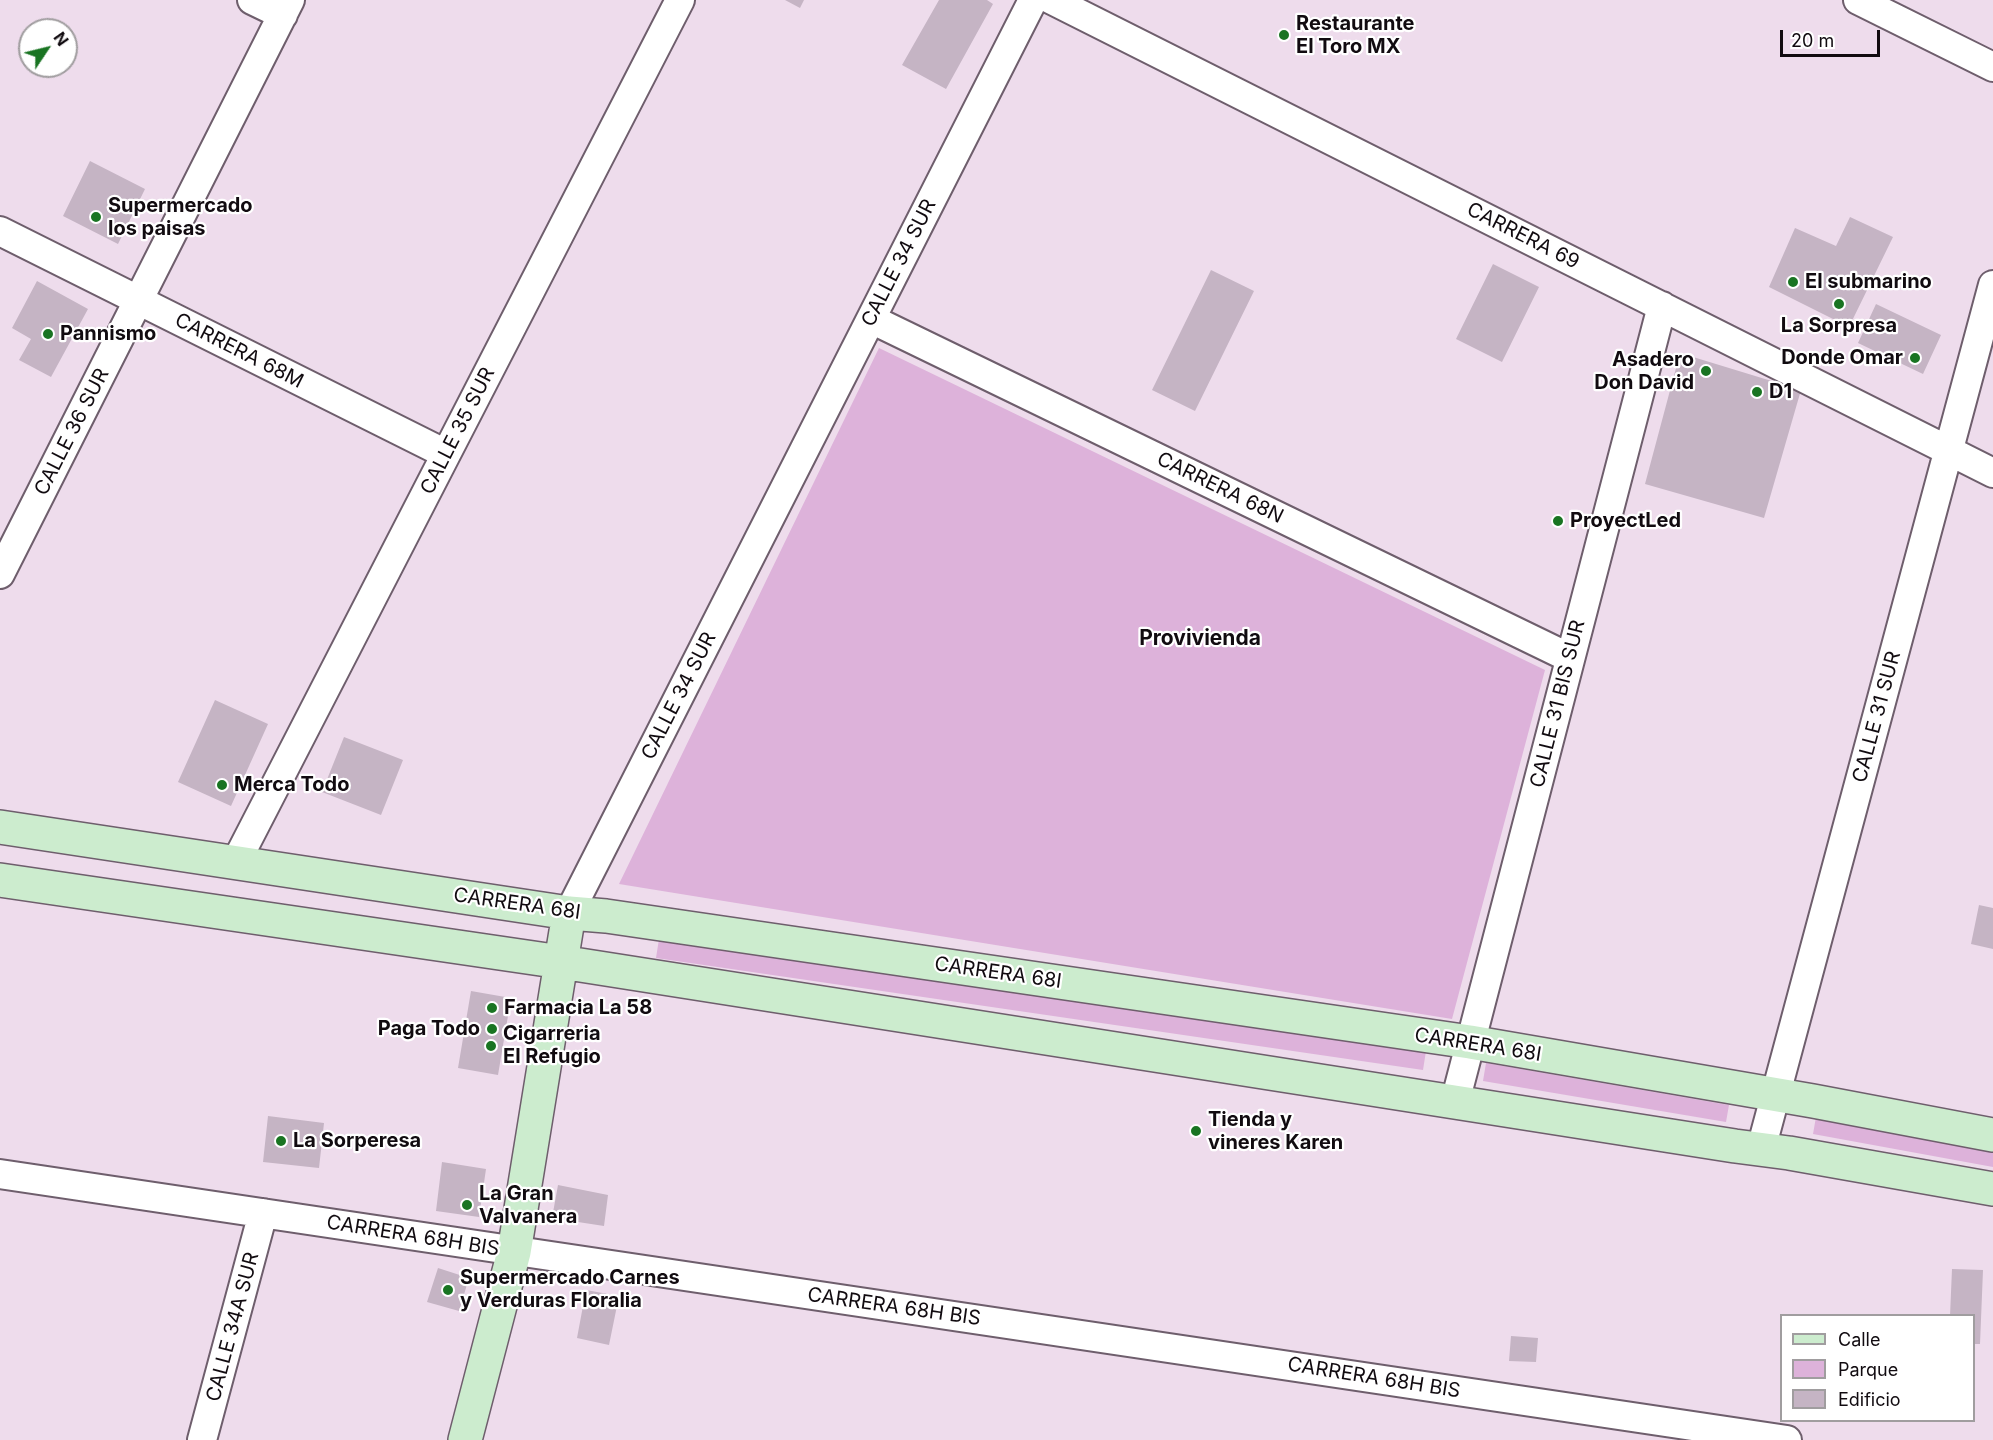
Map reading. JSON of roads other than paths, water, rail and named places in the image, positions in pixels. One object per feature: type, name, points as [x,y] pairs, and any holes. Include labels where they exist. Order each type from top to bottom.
[{"type":"street","points":[[252,0],[286,8]]},
{"type":"street","name":"CALLE 35 SUR","points":[[236,862],[680,0]]},
{"type":"street","name":"CALLE 34 SUR","points":[[465,1440],[514,1252],[569,913],[1033,0]]},
{"type":"street","name":"CARRERA 69","points":[[1052,0],[1993,473]]},
{"type":"street","points":[[1858,0],[1993,67]]},
{"type":"street","name":"CALLE 36 SUR","points":[[0,574],[286,8]]},
{"type":"street","name":"CARRERA 68M","points":[[0,231],[446,454]]},
{"type":"street","name":"CALLE 31 SUR","points":[[1761,1149],[1993,285]]},
{"type":"street","name":"CALLE 31 BIS SUR","points":[[1455,1102],[1662,306]]},
{"type":"street","name":"CARRERA 68N","points":[[871,319],[1570,658]]},
{"type":"street","name":"CARRERA 68I","points":[[0,827],[569,913],[618,918],[1470,1042],[1993,1135]]},
{"type":"street","points":[[0,880],[561,962],[1761,1149],[1993,1189]]},
{"type":"street","name":"CARRERA 68H BIS","points":[[1,1177],[263,1213],[1787,1440]]},
{"type":"street","name":"CALLE 34A SUR","points":[[202,1440],[263,1213]]},
{"type":"place","name":"Restaurante El Toro MX","points":[[1284,35]]},
{"type":"place","name":"Supermercado los paisas","points":[[96,217]]},
{"type":"place","name":"El submarino","points":[[1793,282]]},
{"type":"place","name":"La Sorpresa","points":[[1839,304]]},
{"type":"place","name":"Pannismo","points":[[48,334]]},
{"type":"place","name":"Donde Omar","points":[[1915,358]]},
{"type":"place","name":"Asadero Don David","points":[[1706,371]]},
{"type":"place","name":"D1","points":[[1757,392]]},
{"type":"place","name":"ProyectLed","points":[[1558,521]]},
{"type":"place","name":"Merca Todo","points":[[222,785]]},
{"type":"place","name":"Farmacia La 58","points":[[492,1008]]},
{"type":"place","name":"Paga Todo","points":[[492,1029]]},
{"type":"place","name":"Cigarreria El Refugio","points":[[491,1046]]},
{"type":"place","name":"Tienda y vineres Karen","points":[[1196,1131]]},
{"type":"place","name":"La Sorperesa","points":[[281,1141]]},
{"type":"place","name":"La Gran Valvanera","points":[[467,1205]]},
{"type":"place","name":"Supermercado Carnes y Verduras Floralia","points":[[448,1290]]},
{"type":"district","name":"Provivienda","points":[[1200,639]]}]
